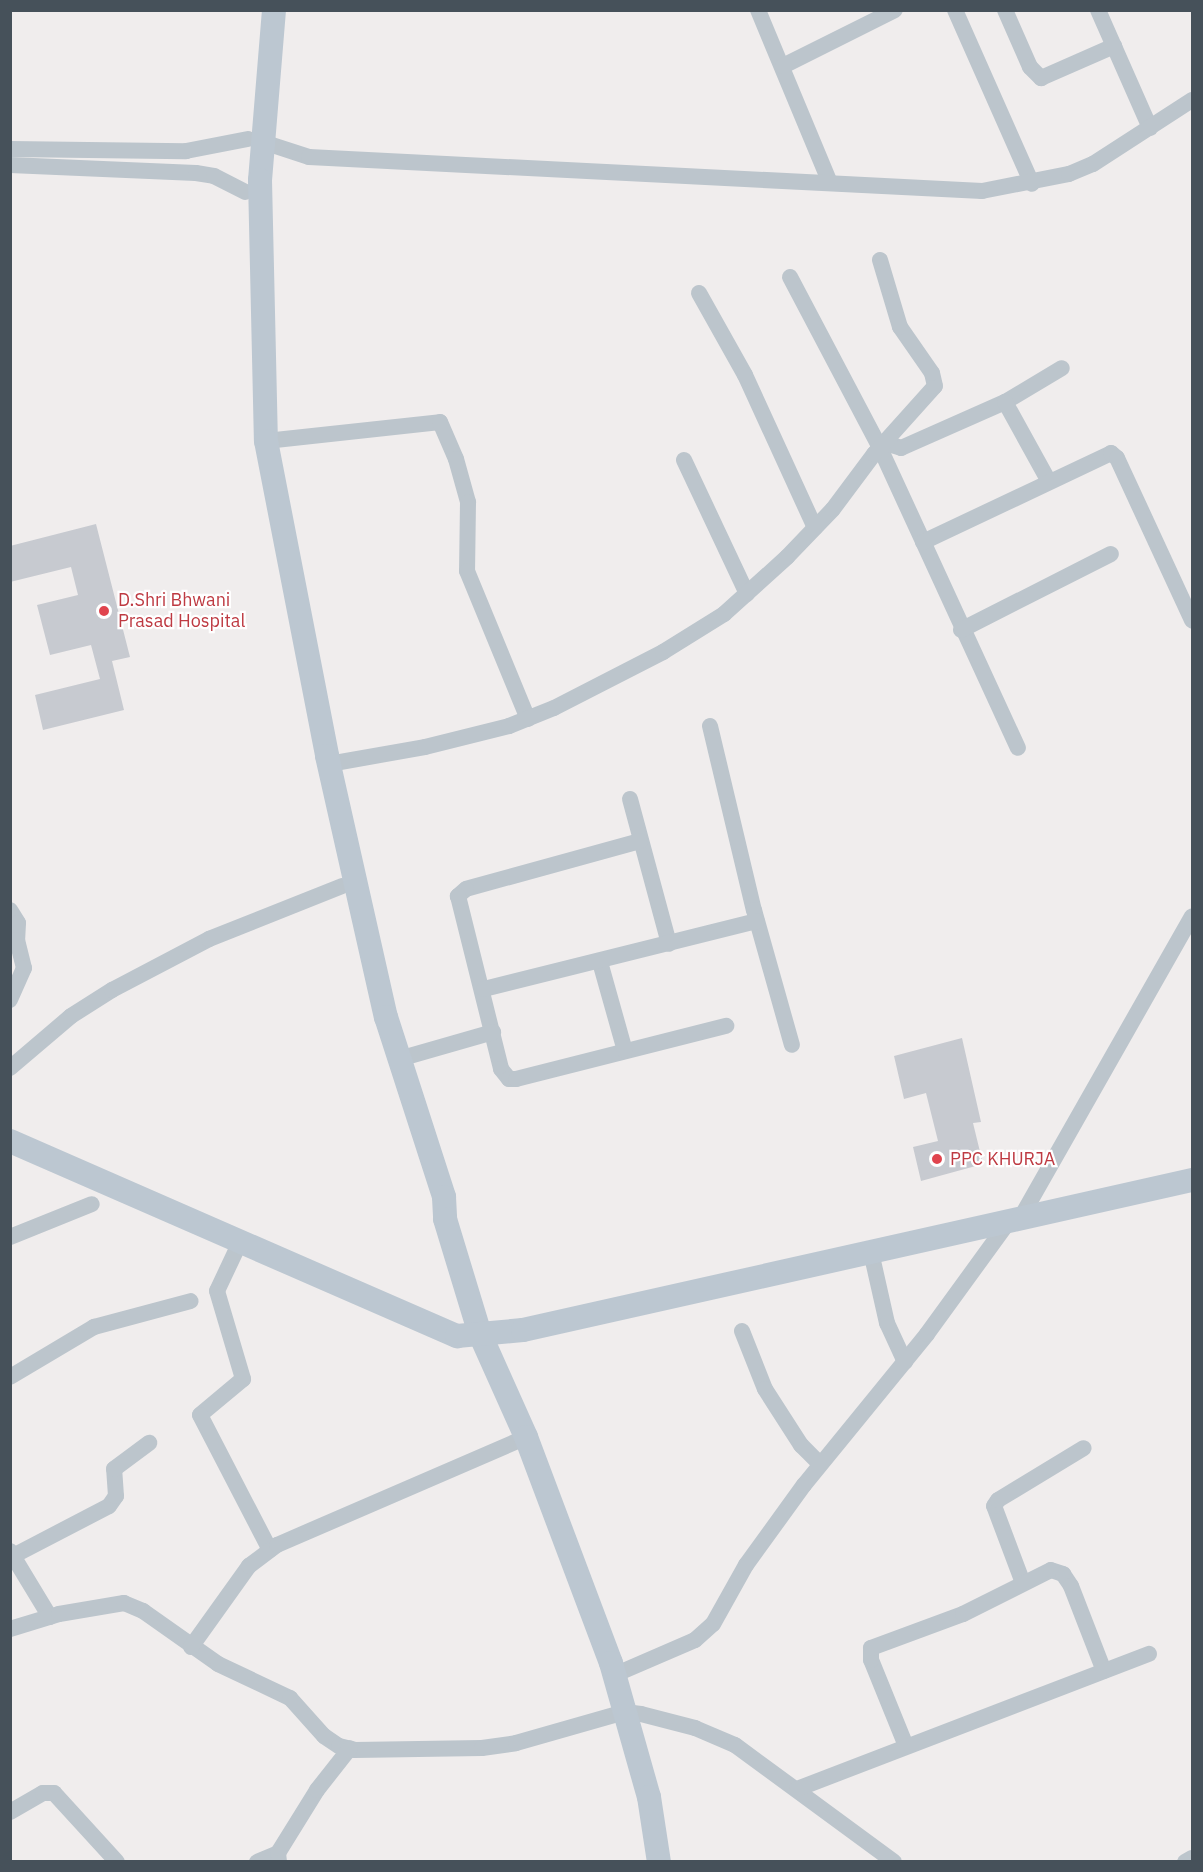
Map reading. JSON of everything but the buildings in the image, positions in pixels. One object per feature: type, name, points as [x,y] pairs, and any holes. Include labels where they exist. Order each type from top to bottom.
[{"type":"street","points":[[262,10],[252,163],[250,418],[259,494],[372,1023],[428,1200],[445,1219]]},
{"type":"street","points":[[274,10],[252,163],[266,441],[329,764],[386,1017],[444,1197],[445,1219],[480,1334],[526,1437],[614,1675],[649,1797],[659,1862]]},
{"type":"street","points":[[758,10],[830,183]]},
{"type":"street","points":[[783,66],[895,10]]},
{"type":"street","points":[[955,10],[1032,184]]},
{"type":"street","points":[[1005,10],[1030,67],[1041,78],[1114,46]]},
{"type":"street","points":[[1098,10],[1150,128]]},
{"type":"street","points":[[10,165],[196,173],[214,176],[252,163],[309,157],[982,191],[1032,184],[1093,164],[1192,100]]},
{"type":"street","points":[[10,148],[186,151],[252,163]]},
{"type":"street","points":[[329,764],[425,747],[528,719],[592,691],[663,652],[724,614],[747,594],[815,528],[882,445],[932,393],[936,380],[900,327],[879,260]]},
{"type":"street","points":[[790,277],[882,445],[961,630],[1018,748]]},
{"type":"street","points":[[699,293],[745,375],[815,528]]},
{"type":"street","points":[[882,445],[901,448],[1005,402],[1062,368]]},
{"type":"street","points":[[1005,402],[1048,480]]},
{"type":"street","points":[[266,441],[440,422],[456,459],[468,502],[467,571],[528,719]]},
{"type":"street","points":[[923,542],[1106,452],[1117,458],[1192,620]]},
{"type":"street","points":[[684,460],[747,594]]},
{"type":"street","points":[[961,630],[1111,554]]},
{"type":"street","points":[[710,726],[757,921],[792,1045]]},
{"type":"street","points":[[630,799],[669,944]]},
{"type":"street","points":[[640,841],[461,892],[458,902],[484,989],[501,1069],[509,1079],[726,1026]]},
{"type":"street","points":[[10,1068],[71,1016],[112,990],[209,939],[342,886]]},
{"type":"street","points":[[10,910],[18,923],[17,940],[24,968],[10,1000]]},
{"type":"street","points":[[614,1675],[703,1634],[746,1565],[820,1464],[905,1362],[1014,1220],[1192,916]]},
{"type":"street","points":[[484,989],[600,962],[757,921]]},
{"type":"street","points":[[600,962],[625,1051]]},
{"type":"street","points":[[399,1059],[493,1032]]},
{"type":"street","points":[[10,1141],[457,1336],[523,1330],[1192,1180]]},
{"type":"street","points":[[10,1237],[92,1204]]},
{"type":"street","points":[[241,1240],[217,1291],[243,1379],[200,1415],[270,1550]]},
{"type":"street","points":[[871,1252],[887,1323],[905,1362]]},
{"type":"street","points":[[10,1377],[94,1327],[191,1301]]},
{"type":"street","points":[[742,1331],[765,1389],[801,1445],[820,1464]]},
{"type":"street","points":[[191,1647],[249,1566],[270,1550],[526,1437]]},
{"type":"street","points":[[50,1617],[12,1553],[109,1506],[116,1496],[114,1469],[149,1443]]},
{"type":"street","points":[[1023,1583],[994,1506],[998,1500],[1084,1448]]},
{"type":"street","points":[[906,1746],[871,1660],[871,1648],[963,1614],[1051,1570],[1067,1578],[1104,1671]]},
{"type":"street","points":[[10,1629],[50,1617],[124,1603],[143,1611],[218,1664],[290,1698],[324,1736],[350,1748],[441,1752],[482,1748],[516,1743],[625,1712],[718,1737],[796,1789],[894,1862]]},
{"type":"street","points":[[796,1789],[1149,1654]]},
{"type":"street","points":[[257,1862],[279,1857],[321,1783],[350,1748]]},
{"type":"street","points":[[10,1812],[43,1793],[54,1793],[117,1862]]},
{"type":"street","points":[[1185,1862],[1192,1858]]},
{"type":"place","name":"D.Shri Bhwani Prasad Hospital","points":[[104,611]]},
{"type":"place","name":"PPC KHURJA","points":[[937,1159]]}]
